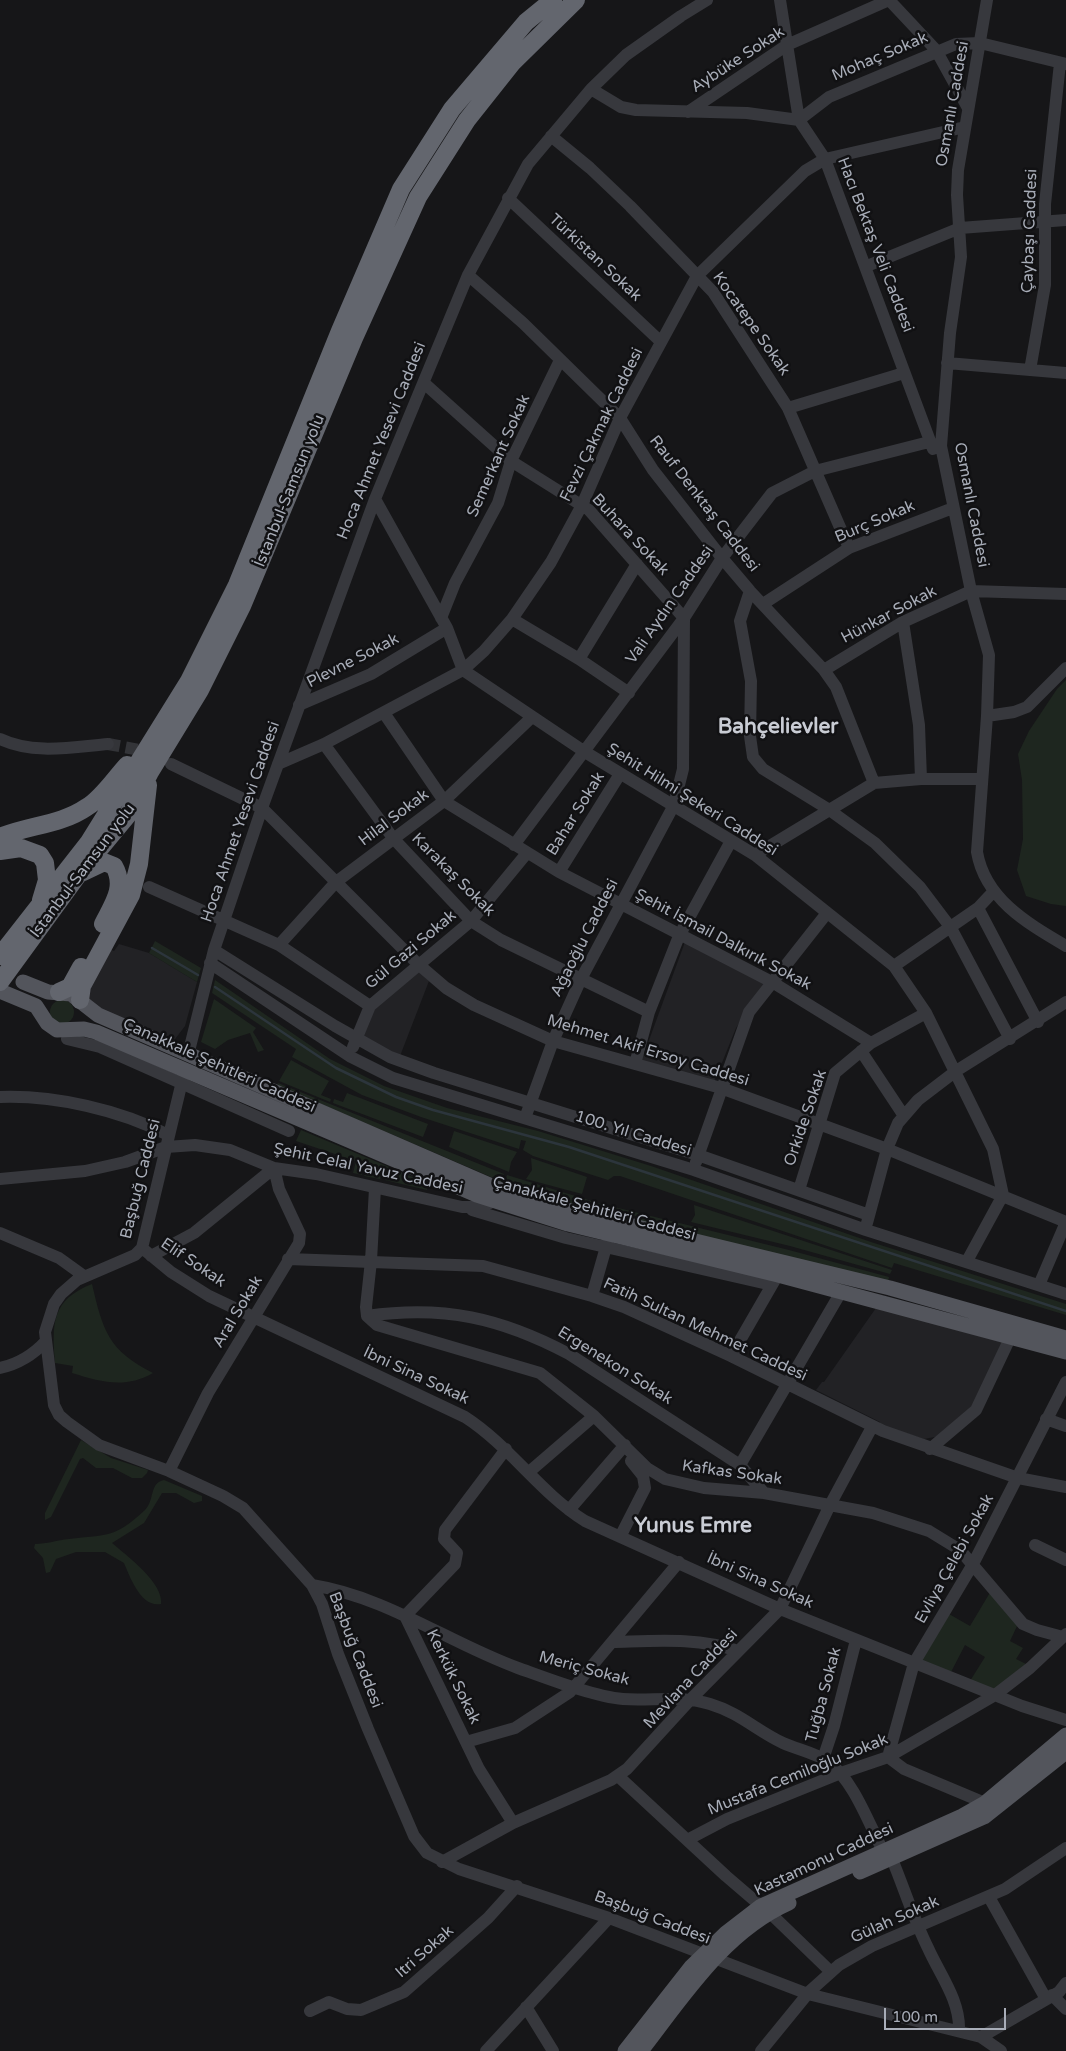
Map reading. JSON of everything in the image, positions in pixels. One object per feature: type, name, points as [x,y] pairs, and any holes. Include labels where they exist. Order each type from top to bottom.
[{"type":"highway","name":"İstanbul-Samsun yolu","points":[[0,956],[89,842],[189,681],[237,585],[340,331],[402,189],[452,109],[526,22],[553,0]]},
{"type":"highway","name":"İstanbul-Samsun yolu","points":[[0,982],[78,875],[127,816],[150,772],[200,690],[242,606],[354,338],[418,197],[467,120],[513,62],[576,0]]},
{"type":"highway","points":[[0,837],[21,828],[55,822],[88,807],[154,738]]},
{"type":"highway","points":[[80,1000],[82,986],[131,895],[139,864],[150,772]]},
{"type":"highway","points":[[0,851],[21,848],[40,855],[45,863],[47,880],[40,904]]},
{"type":"highway","points":[[59,992],[72,983],[120,889],[119,876],[114,866],[104,862],[78,875]]},
{"type":"main road","name":"Çanakkale Şehitleri Caddesi","points":[[23,982],[48,992],[71,994],[98,1015],[245,1104],[426,1175],[504,1200],[571,1212],[890,1288],[1066,1338]]},
{"type":"main road","name":"Çanakkale Şehitleri Caddesi","points":[[0,991],[36,1006],[44,1019],[53,1028],[67,1035],[84,1029],[96,1032],[607,1241],[775,1280],[841,1292],[1066,1352]]},
{"type":"main road","points":[[44,1019],[46,1002],[59,992]]},
{"type":"main road","points":[[67,1035],[78,1018],[80,1000]]},
{"type":"main road","points":[[886,1303],[890,1288]]},
{"type":"main road","name":"Kastamonu Caddesi","points":[[625,2051],[682,1977],[766,1910],[887,1855],[985,1803],[1066,1735]]},
{"type":"main road","name":"Kastamonu Caddesi","points":[[887,1855],[984,1817],[1066,1752]]},
{"type":"main road","name":"Kastamonu Caddesi","points":[[641,2051],[708,1957]]},
{"type":"street","name":"Hoca Ahmet Yesevi Caddesi","points":[[203,990],[224,919],[262,808],[375,499],[468,275],[528,164],[591,89],[626,55],[681,16],[708,0]]},
{"type":"street","name":"Hacı Bektaş Veli Caddesi","points":[[780,0],[799,120],[826,159],[867,266],[929,442],[946,471]]},
{"type":"street","points":[[889,0],[936,50],[968,108]]},
{"type":"street","name":"Aybüke Sokak","points":[[688,112],[787,45],[889,0]]},
{"type":"street","name":"Osmanlı Caddesi","points":[[987,0],[957,184],[960,228],[960,275],[950,327],[941,433],[953,508],[971,591],[989,655],[987,716],[977,852],[979,865],[993,892],[1016,913],[1066,946]]},
{"type":"street","name":"Mohaç Sokak","points":[[799,120],[829,96],[936,50],[956,44],[980,43],[1063,64]]},
{"type":"street","name":"Çaybaşı Caddesi","points":[[1030,370],[1046,286],[1044,222],[1063,64]]},
{"type":"street","points":[[591,89],[621,108],[746,113],[799,120]]},
{"type":"street","name":"Fevzi Çakmak Caddesi","points":[[278,764],[324,744],[463,670],[512,619],[542,577],[582,505],[620,418],[660,341],[697,276],[805,171],[826,159],[965,127]]},
{"type":"street","name":"Kocatepe Sokak","points":[[551,136],[590,168],[630,206],[713,292],[788,408],[849,548]]},
{"type":"street","name":"Türkistan Sokak","points":[[508,198],[660,341]]},
{"type":"street","points":[[867,266],[960,228],[1066,220]]},
{"type":"street","name":"Rauf Denktaş Caddesi","points":[[468,275],[522,323],[620,418],[653,470],[722,558],[750,591],[824,670],[836,687],[874,783]]},
{"type":"street","name":"Semerkant Sokak","points":[[444,623],[455,583],[498,503],[512,461],[560,360]]},
{"type":"street","points":[[947,363],[1066,373]]},
{"type":"street","points":[[788,408],[904,373]]},
{"type":"street","name":"Buhara Sokak","points":[[424,382],[512,461],[582,505],[595,516],[684,618]]},
{"type":"street","name":"Vali Aydın Caddesi","points":[[514,845],[684,618],[722,558],[772,493],[815,471],[929,442]]},
{"type":"street","points":[[375,499],[444,623],[463,670]]},
{"type":"street","name":"Burç Sokak","points":[[763,604],[849,548],[953,508]]},
{"type":"street","points":[[579,659],[637,564]]},
{"type":"street","points":[[750,591],[740,621],[751,681],[750,736],[753,757],[763,769],[828,809],[893,859],[920,887],[951,928],[1010,1039]]},
{"type":"street","points":[[971,591],[1066,594]]},
{"type":"street","name":"Hünkar Sokak","points":[[824,670],[903,622],[971,591]]},
{"type":"street","points":[[674,805],[683,769],[684,618]]},
{"type":"street","points":[[512,619],[579,659],[629,692]]},
{"type":"street","points":[[903,622],[919,724],[922,779]]},
{"type":"street","name":"Plevne Sokak","points":[[299,705],[371,674],[444,623]]},
{"type":"street","points":[[987,716],[1014,712],[1026,707],[1066,668]]},
{"type":"street","name":"Şehit Hilmi Şekeri Caddesi","points":[[463,670],[531,718],[755,855],[894,966],[926,1013],[956,1071],[993,1150],[1003,1195]]},
{"type":"street","name":"Şehit İsmail Dalkırık Sokak","points":[[384,713],[444,801],[559,872],[679,936],[772,982],[871,1043]]},
{"type":"street","name":"Hilal Sokak","points":[[279,945],[336,882],[444,801],[531,718]]},
{"type":"street","points":[[0,739],[19,746],[60,749],[108,744]]},
{"type":"street","name":"Karakaş Sokak","points":[[324,744],[393,838],[471,921],[501,940],[649,1012]]},
{"type":"street","name":"Mehmet Akif Ersoy Caddesi","points":[[171,764],[262,808],[418,964],[459,996],[553,1041],[721,1088],[887,1149],[1066,1222]]},
{"type":"street","name":"Bahar Sokak","points":[[559,872],[620,774]]},
{"type":"street","points":[[755,855],[828,809],[874,783],[922,779],[982,779]]},
{"type":"street","name":"Ağaoğlu Caddesi","points":[[525,1118],[553,1041],[581,980],[620,903],[674,805]]},
{"type":"street","points":[[635,1064],[649,1012],[679,936],[730,840]]},
{"type":"street","name":"Gül Gazi Sokak","points":[[351,1057],[355,1039],[370,1006],[471,921],[527,853]]},
{"type":"street","points":[[149,887],[279,945],[370,1006]]},
{"type":"street","points":[[894,966],[978,908],[993,892]]},
{"type":"street","points":[[978,908],[1038,1022]]},
{"type":"street","points":[[694,1170],[749,1012],[827,913]]},
{"type":"street","name":"100. Yıl Caddesi","points":[[214,950],[355,1039],[402,1061],[698,1155],[869,1215]]},
{"type":"street","name":"100. Yıl Caddesi","points":[[209,968],[351,1057],[371,1068],[413,1085],[694,1170],[866,1230],[1066,1294]]},
{"type":"street","name":"Başbuğ Caddesi","points":[[203,990],[167,1141],[147,1252],[84,1276],[68,1287],[54,1304],[47,1323],[46,1341],[52,1396],[59,1415],[99,1445],[169,1471],[223,1496],[243,1508],[312,1585],[322,1604],[338,1654],[368,1729],[414,1836],[427,1853],[459,1869],[517,1886],[609,1918],[808,1994],[959,2030],[981,2037],[1001,2051]]},
{"type":"street","points":[[866,1230],[887,1149],[898,1123],[918,1100],[956,1071],[1038,1022],[1066,1002]]},
{"type":"street","name":"Orkide Sokak","points":[[799,1190],[835,1073],[871,1043],[926,1013]]},
{"type":"street","points":[[861,1051],[904,1116]]},
{"type":"street","points":[[0,1097],[94,1108],[141,1122],[167,1141]]},
{"type":"street","name":"Çanakkale Şehitleri Caddesi","points":[[245,1104],[290,1130]]},
{"type":"street","name":"Şehit Celal Yavuz Caddesi","points":[[0,1179],[85,1172],[125,1162],[167,1141],[230,1150],[274,1168],[316,1174],[462,1206],[481,1207],[504,1200]]},
{"type":"street","points":[[147,1252],[194,1233],[274,1168]]},
{"type":"street","name":"Aral Sokak","points":[[169,1471],[208,1393],[299,1242],[300,1234],[279,1189],[274,1168]]},
{"type":"street","points":[[367,1316],[366,1306],[371,1261],[375,1188]]},
{"type":"street","points":[[967,1261],[1003,1195]]},
{"type":"street","name":"Çanakkale Şehitleri Caddesi","points":[[462,1206],[546,1233],[607,1241]]},
{"type":"street","points":[[1039,1284],[1066,1222]]},
{"type":"street","points":[[0,1233],[59,1258],[84,1276]]},
{"type":"street","points":[[592,1296],[607,1241]]},
{"type":"street","name":"Elif Sokak","points":[[147,1252],[194,1288],[254,1316]]},
{"type":"street","name":"Fatih Sultan Mehmet Caddesi","points":[[288,1259],[483,1266],[592,1296],[641,1315],[731,1356],[872,1427],[930,1449],[1018,1478],[1066,1488]]},
{"type":"street","points":[[731,1356],[775,1280]]},
{"type":"street","points":[[740,1465],[841,1292]]},
{"type":"street","name":"Ergenekon Sokak","points":[[367,1316],[406,1311],[428,1311],[490,1322],[524,1332],[569,1354],[740,1465],[764,1493]]},
{"type":"street","name":"İbni Sina Sokak","points":[[254,1316],[465,1417],[492,1436],[569,1510],[585,1521],[780,1610],[995,1695],[1066,1720]]},
{"type":"street","name":"Kafkas Sokak","points":[[367,1316],[382,1328],[531,1369],[549,1378],[594,1416],[623,1447],[647,1468],[674,1482],[712,1490],[764,1493],[886,1516],[916,1526],[955,1546],[974,1564],[1023,1624],[1037,1630],[1064,1635]]},
{"type":"street","points":[[930,1449],[976,1410],[1011,1336]]},
{"type":"street","points":[[0,1368],[10,1366],[29,1356],[46,1341]]},
{"type":"street","name":"Evliya Çelebi Sokak","points":[[888,1757],[914,1663],[974,1564],[1066,1382]]},
{"type":"street","points":[[529,1472],[594,1416]]},
{"type":"street","points":[[1046,1419],[1066,1426]]},
{"type":"street","name":"Mevlana Caddesi","points":[[442,1862],[513,1823],[618,1776],[660,1736],[691,1699],[780,1610],[830,1505],[872,1427]]},
{"type":"street","points":[[569,1510],[623,1447],[643,1476],[645,1488],[620,1537]]},
{"type":"street","points":[[405,1616],[451,1569],[457,1553],[444,1539],[447,1526],[506,1449]]},
{"type":"street","points":[[1035,1545],[1066,1560]]},
{"type":"street","points":[[466,1742],[515,1728],[576,1686],[678,1562]]},
{"type":"street","name":"Meriç Sokak","points":[[312,1585],[342,1592],[405,1616],[517,1668],[576,1686],[622,1699],[691,1699],[711,1704],[738,1715],[781,1742],[824,1759],[841,1772]]},
{"type":"street","name":"Kerkük Sokak","points":[[405,1616],[479,1770],[513,1823]]},
{"type":"street","name":"Mustafa Cemiloğlu Sokak","points":[[687,1840],[727,1819],[841,1772],[888,1757],[995,1695],[1030,1668],[1064,1635]]},
{"type":"street","name":"Tuğba Sokak","points":[[824,1759],[856,1640]]},
{"type":"street","points":[[612,1642],[692,1641],[718,1644],[738,1651]]},
{"type":"street","points":[[888,1757],[904,1769],[985,1803]]},
{"type":"street","points":[[841,1772],[887,1855],[927,1947],[954,2000],[960,2015],[959,2030]]},
{"type":"street","points":[[618,1776],[766,1910],[831,1972]]},
{"type":"street","name":"Gülah Sokak","points":[[761,2051],[808,1994],[831,1972],[872,1946],[989,1897],[1022,1879],[1066,1848]]},
{"type":"street","name":"Itri Sokak","points":[[310,2012],[329,2002],[347,2009],[361,2010],[404,1992],[488,1918],[517,1886]]},
{"type":"street","points":[[989,1897],[1049,1997],[1066,2009]]},
{"type":"street","points":[[486,2051],[609,1918]]},
{"type":"street","points":[[981,2037],[1059,1992],[1066,1983]]},
{"type":"street","points":[[526,2007],[552,2051]]},
{"type":"shaded area","points":[[1066,680],[1066,906],[1051,904],[1026,896],[1017,870],[1023,839],[1022,780],[1018,754],[1029,731],[1057,689]]},
{"type":"shaded area","points":[[155,941],[201,968],[197,982],[149,953]]},
{"type":"shaded area","points":[[685,942],[766,983],[736,1028],[715,1080],[711,1081],[641,1062]]},
{"type":"shaded area","points":[[119,944],[149,953],[197,982],[185,1026],[172,1043],[101,1012],[87,998],[107,948],[114,951]]},
{"type":"shaded area","points":[[416,969],[429,981],[400,1056],[362,1038],[375,1006]]},
{"type":"shaded area","points":[[215,980],[330,1059],[384,1086],[447,1108],[538,1131],[651,1166],[871,1242],[1066,1304],[1066,1315],[894,1263],[892,1268],[620,1176],[614,1176],[608,1180],[533,1156],[523,1150],[526,1141],[521,1140],[519,1149],[421,1117],[362,1095],[292,1057],[296,1049],[212,993]]},
{"type":"shaded area","points":[[214,999],[256,1028],[253,1032],[264,1050],[258,1052],[250,1033],[228,1040],[215,1049],[201,1042]]},
{"type":"shaded area","points":[[62,1000],[71,1003],[74,1012],[71,1021],[62,1024],[53,1021],[50,1012],[53,1003]]},
{"type":"shaded area","points":[[291,1060],[329,1081],[321,1095],[331,1099],[330,1102],[279,1081]]},
{"type":"shaded area","points":[[278,1083],[504,1174],[501,1184],[498,1180],[277,1085]]},
{"type":"shaded area","points":[[347,1093],[428,1124],[423,1137],[333,1103],[334,1099],[343,1102]]},
{"type":"shaded area","points":[[301,1130],[427,1183],[427,1190],[385,1180],[387,1173],[382,1172],[380,1179],[364,1176],[369,1168],[363,1166],[362,1175],[353,1173],[356,1161],[296,1141]]},
{"type":"shaded area","points":[[454,1131],[517,1152],[511,1162],[509,1172],[449,1147]]},
{"type":"shaded area","points":[[531,1158],[587,1177],[582,1194],[526,1179],[532,1170]]},
{"type":"shaded area","points":[[507,1175],[598,1203],[789,1250],[889,1277],[888,1283],[641,1221],[636,1216],[598,1207],[590,1209],[504,1185]]},
{"type":"shaded area","points":[[694,1205],[892,1270],[890,1274],[790,1246],[691,1222],[695,1215]]},
{"type":"shaded area","points":[[92,1284],[104,1327],[110,1338],[126,1356],[153,1373],[133,1381],[103,1381],[72,1373],[73,1366],[55,1363],[55,1325],[61,1306],[79,1290]]},
{"type":"shaded area","points":[[876,1308],[1002,1342],[972,1410],[940,1436],[924,1439],[880,1425],[880,1422],[816,1390],[824,1382]]},
{"type":"shaded area","points":[[81,1440],[111,1458],[148,1470],[147,1473],[142,1478],[132,1478],[113,1468],[96,1468],[83,1458],[80,1459],[51,1517],[45,1520],[45,1513]]},
{"type":"shaded area","points":[[164,1480],[202,1496],[202,1501],[194,1503],[176,1493],[162,1493],[144,1523],[112,1543],[135,1562],[151,1579],[157,1587],[161,1604],[154,1604],[142,1596],[133,1583],[124,1563],[105,1552],[76,1552],[56,1559],[50,1572],[46,1573],[43,1558],[34,1548],[35,1544],[110,1534],[118,1531],[145,1510],[150,1502],[154,1488],[159,1482]]},
{"type":"shaded area","points":[[991,1591],[1018,1624],[1010,1641],[1023,1648],[1016,1659],[1028,1665],[994,1690],[970,1681],[985,1657],[965,1645],[951,1672],[920,1660],[949,1614],[970,1626]]},
{"type":"waterway","points":[[152,948],[198,975]]},
{"type":"waterway","points":[[215,987],[336,1068],[396,1097],[433,1110],[569,1147],[1066,1311]]},
{"type":"tunnel","points":[[108,744],[140,750],[151,755]]},
{"type":"district","name":"Bahçelievler","points":[[778,727]]},
{"type":"district","name":"Yunus Emre","points":[[693,1526]]}]
